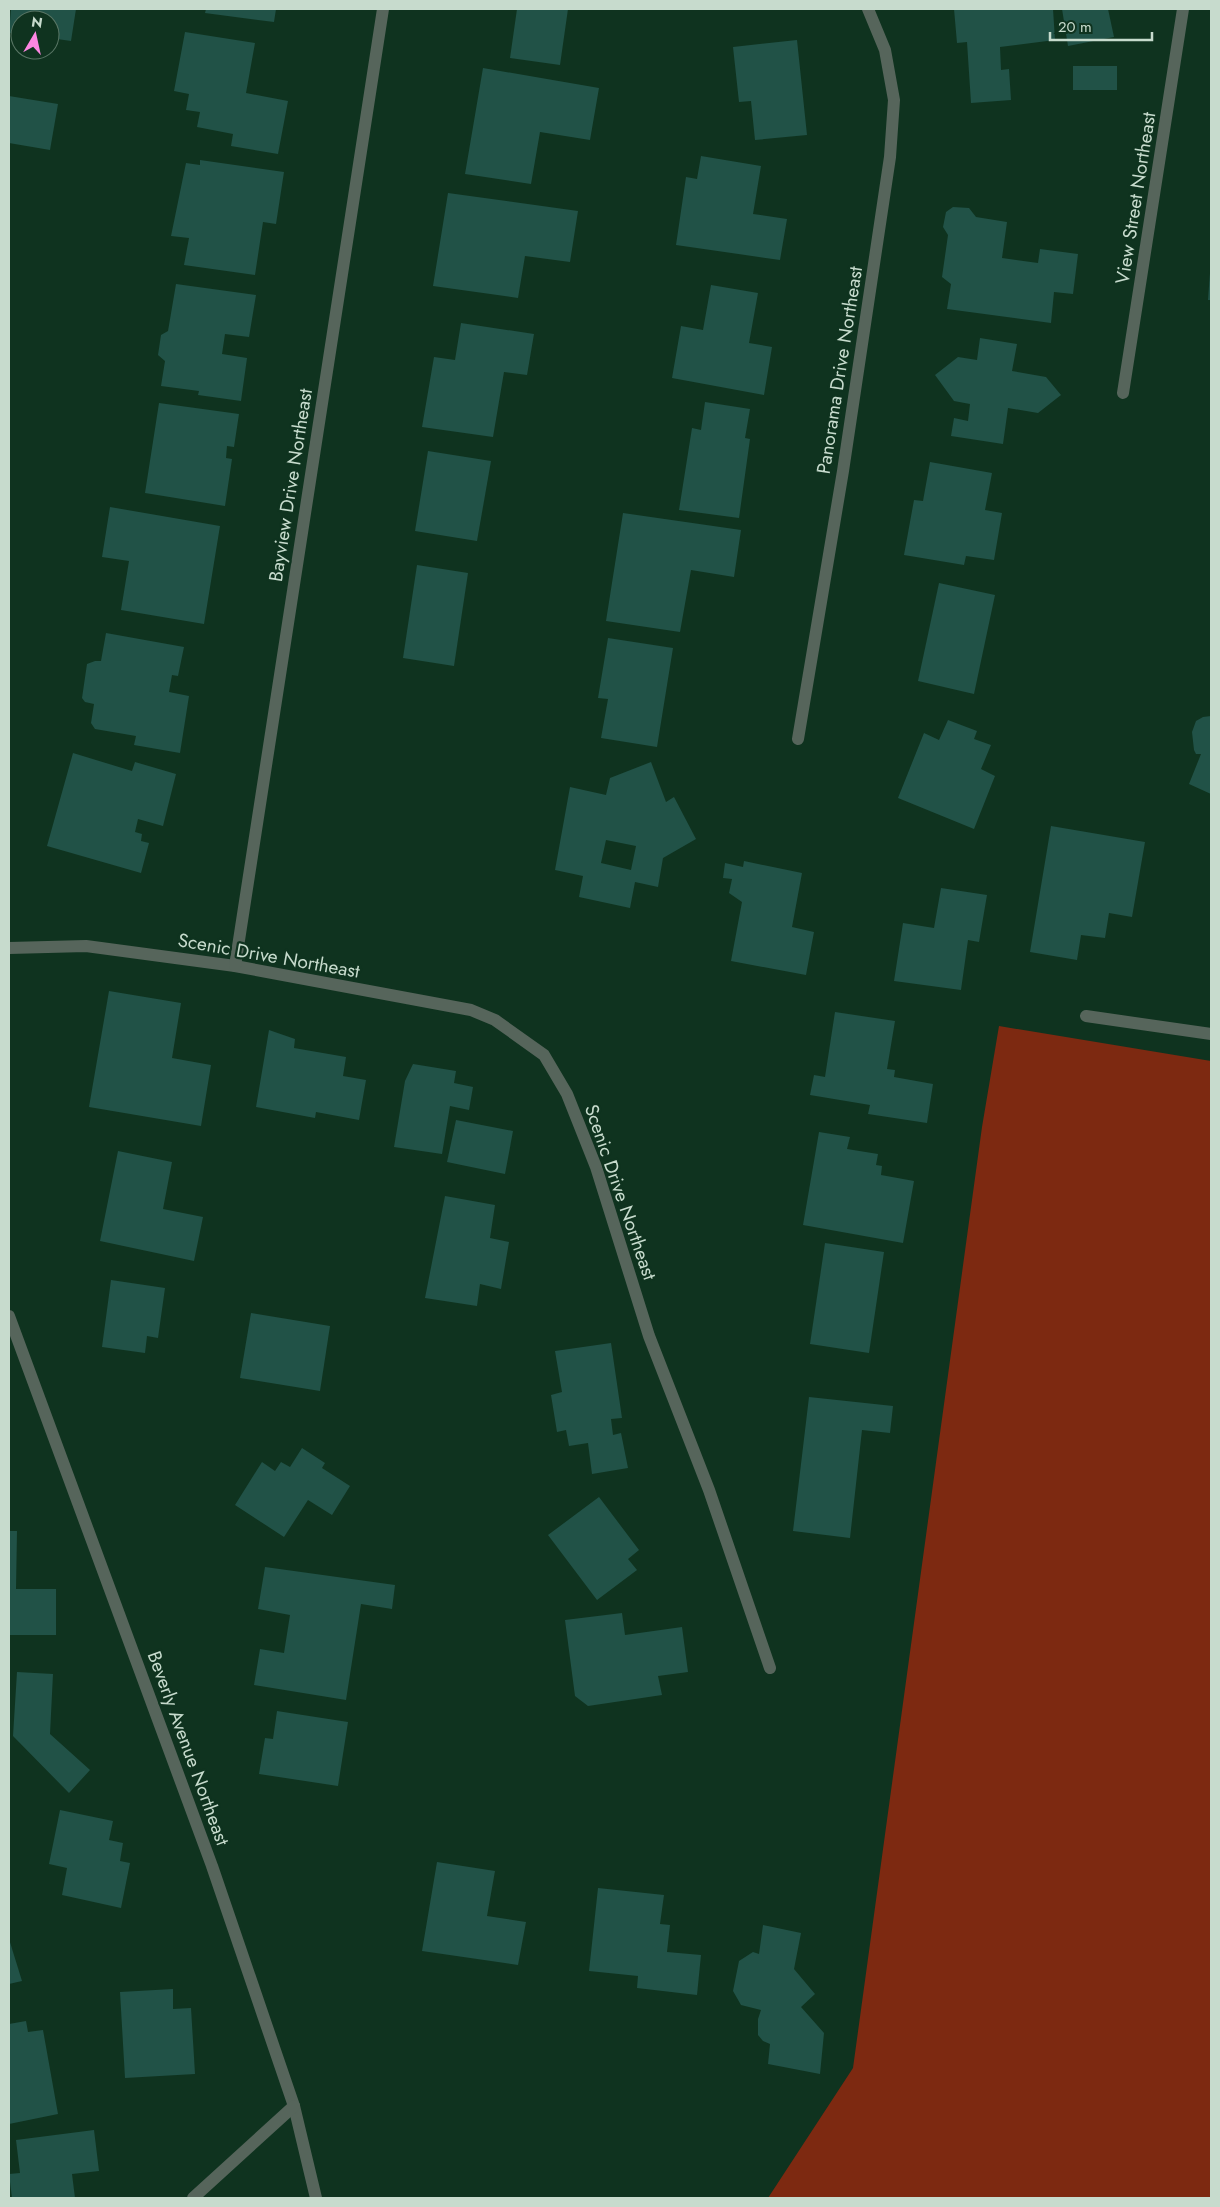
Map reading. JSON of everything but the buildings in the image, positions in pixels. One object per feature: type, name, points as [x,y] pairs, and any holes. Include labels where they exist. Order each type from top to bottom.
[{"type":"street","name":"Bayview Drive Northeast","points":[[235,966],[383,9]]},
{"type":"street","name":"Panorama Drive Northeast","points":[[798,739],[843,471],[890,157],[894,100],[886,50],[868,9]]},
{"type":"street","name":"View Street Northeast","points":[[1123,393],[1183,9]]},
{"type":"street","name":"Scenic Drive Northeast","points":[[9,948],[86,946],[235,966],[471,1010],[495,1020],[544,1055],[567,1094],[596,1167],[649,1336],[709,1490],[770,1668]]},
{"type":"street","points":[[1086,1016],[1211,1034]]},
{"type":"street","name":"Beverly Avenue Northeast","points":[[9,1316],[212,1866],[294,2106],[316,2198]]},
{"type":"street","points":[[193,2198],[294,2106]]},
{"type":"shaded area","points":[[999,1026],[1211,1061],[1211,2198],[768,2198],[853,2068],[982,1127]]}]
